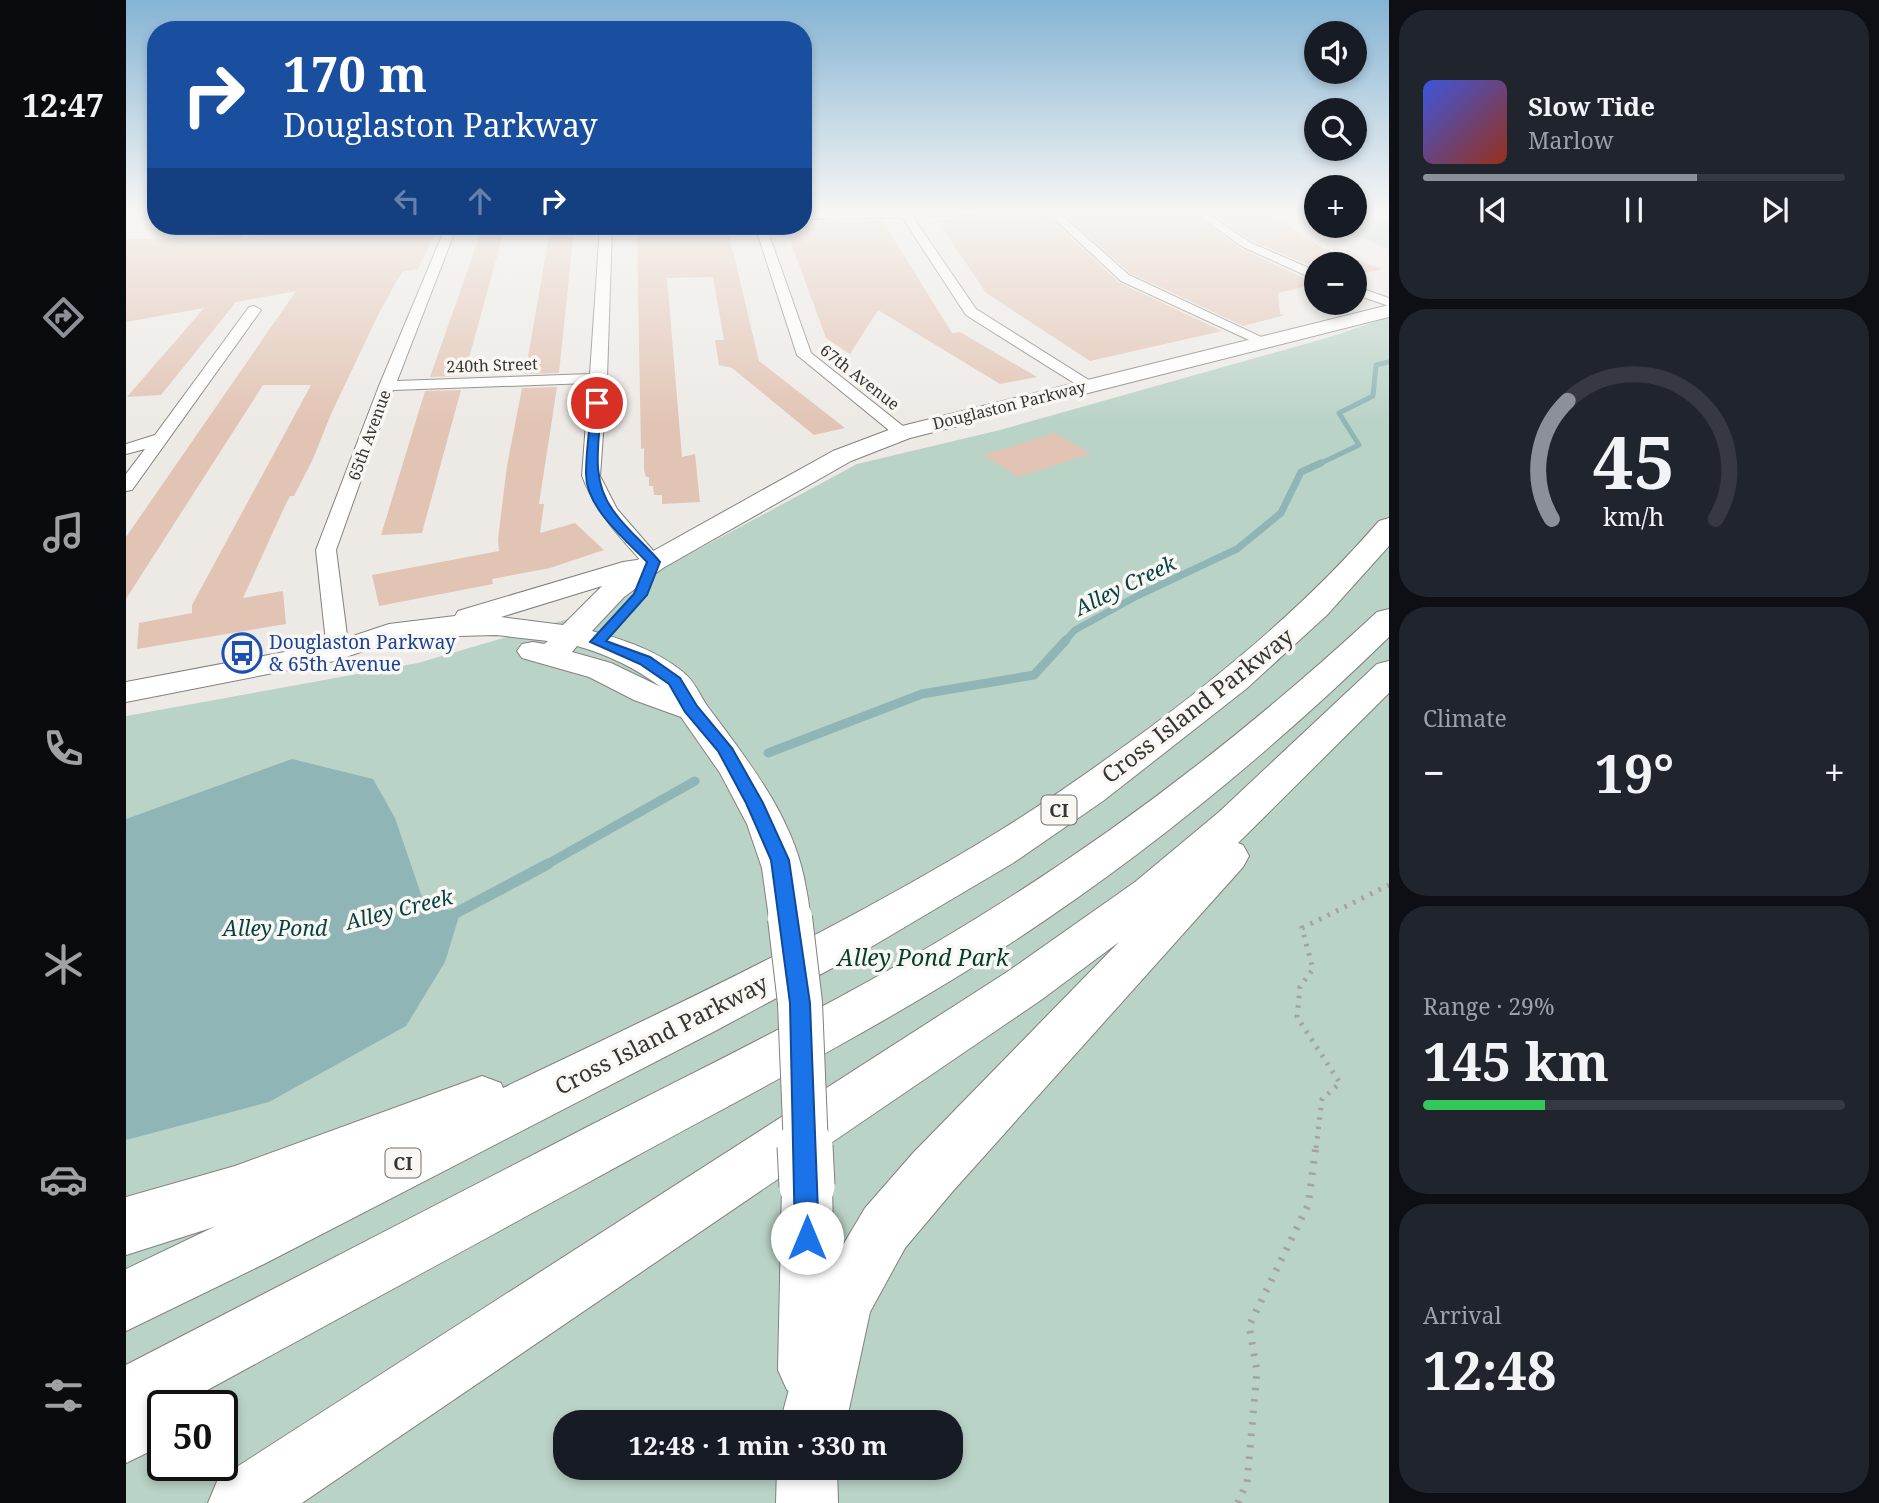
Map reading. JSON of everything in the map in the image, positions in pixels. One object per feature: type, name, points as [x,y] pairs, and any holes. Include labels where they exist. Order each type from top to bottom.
[{"type":"highway","name":"Cross Island Parkway","points":[[126,1301],[681,1026],[850,936],[999,851],[1113,774],[1296,629],[1358,566],[1389,527]]},
{"type":"highway","points":[[126,1400],[724,1084],[897,989],[1056,891],[1178,803],[1285,714],[1389,619]]},
{"type":"highway","points":[[242,1503],[1034,979],[1151,894],[1234,823],[1389,672]]},
{"type":"highway","points":[[816,1410],[842,1303],[885,1228],[933,1172],[1334,743],[1389,678]]},
{"type":"highway","points":[[126,1226],[235,1193],[681,1026]]},
{"type":"highway","points":[[195,1390],[724,1084]]},
{"type":"highway","points":[[126,1430],[147,1418]]},
{"type":"main road","name":"Douglaston Parkway","points":[[434,628],[653,562],[842,456],[902,433],[1389,311]]},
{"type":"main road","points":[[653,562],[640,595],[574,648],[600,670],[646,693],[691,709],[724,748],[755,803],[780,860],[800,1003],[807,1186],[807,1410]]},
{"type":"main road","name":"Douglaston Parkway","points":[[126,692],[338,651],[389,634],[434,628],[513,628],[574,648]]},
{"type":"main road","name":"Douglaston Parkway","points":[[338,651],[391,654],[476,645],[574,648]]},
{"type":"main road","points":[[807,1480],[807,1503]]},
{"type":"street","name":"65th Avenue","points":[[338,651],[326,550],[429,282]]},
{"type":"street","points":[[603,282],[591,476],[598,497],[611,516],[653,562]]},
{"type":"street","name":"67th Avenue","points":[[779,282],[804,355],[902,433]]},
{"type":"street","points":[[951,282],[971,312],[1087,385]]},
{"type":"street","points":[[1134,282],[1265,342]]},
{"type":"street","points":[[1367,294],[1389,302]]},
{"type":"street","points":[[126,486],[254,310]]},
{"type":"street","name":"240th Street","points":[[387,386],[599,378]]},
{"type":"street","points":[[126,449],[162,438]]},
{"type":"path","points":[[1238,1503],[1247,1482],[1257,1371],[1249,1326],[1308,1205],[1322,1099],[1340,1083],[1297,1017],[1300,987],[1313,969],[1302,928],[1389,885]]},
{"type":"green space","name":"Alley Pond Park","points":[[1389,317],[1389,1503],[126,1503],[126,716],[418,663],[571,618],[857,464],[1000,430],[1330,337]]},
{"type":"water","name":"Alley Pond","points":[[292,759],[373,779],[395,818],[424,903],[460,913],[445,962],[406,1026],[269,1102],[126,1140],[126,819]]},
{"type":"building","points":[[126,282],[396,282],[331,414],[313,459],[294,496],[290,496],[243,598],[283,591],[286,624],[137,649],[139,623],[192,613],[192,605],[311,385],[263,385],[126,599],[126,537],[296,291],[236,302],[161,395],[127,397],[204,308],[126,322]]},
{"type":"building","points":[[463,282],[490,282],[464,376],[430,377]]},
{"type":"building","points":[[541,282],[568,282],[559,373],[525,374]]},
{"type":"building","points":[[638,282],[667,282],[682,457],[695,454],[700,502],[662,504],[662,495],[654,495],[653,486],[649,486],[649,477],[646,477],[644,470],[644,448],[641,449]]},
{"type":"building","points":[[714,282],[740,282],[759,361],[845,428],[814,435],[732,368],[719,365],[715,340],[724,340]]},
{"type":"building","points":[[806,282],[920,282],[952,333],[960,332],[1037,377],[1000,384],[878,310],[850,354],[826,338]]},
{"type":"building","points":[[979,282],[1119,282],[1222,331],[1090,361],[986,293]]},
{"type":"building","points":[[1149,282],[1304,282],[1304,287],[1278,293],[1280,314],[1285,315],[1243,326]]},
{"type":"building","points":[[557,387],[539,504],[544,504],[540,533],[575,523],[604,550],[550,568],[492,579],[493,584],[379,606],[372,575],[499,551],[498,539],[507,466],[522,388]]},
{"type":"building","points":[[461,390],[422,533],[381,535],[425,391]]},
{"type":"building","points":[[1055,433],[1091,454],[1018,477],[983,455]]},
{"type":"waterway","name":"Alley Creek","points":[[1317,465],[1359,445],[1339,413],[1373,396],[1376,365],[1389,362]]},
{"type":"waterway","name":"Alley Creek","points":[[1064,642],[1075,630],[1137,596],[1237,549],[1281,513],[1301,472],[1321,463]]},
{"type":"waterway","name":"Alley Creek","points":[[768,753],[922,694],[1034,675],[1066,640]]},
{"type":"waterway","name":"Alley Creek","points":[[544,866],[695,781]]},
{"type":"waterway","name":"Alley Creek","points":[[452,915],[548,864]]},
{"type":"place","name":"Douglaston Parkway & 65th Avenue","points":[[242,653]]},
{"type":"route","points":[[597,403],[591,476],[598,497],[611,516],[653,562],[640,595],[597,642],[645,660],[675,681],[691,709],[724,748],[755,803],[780,860],[800,1003],[807,1238]]}]
